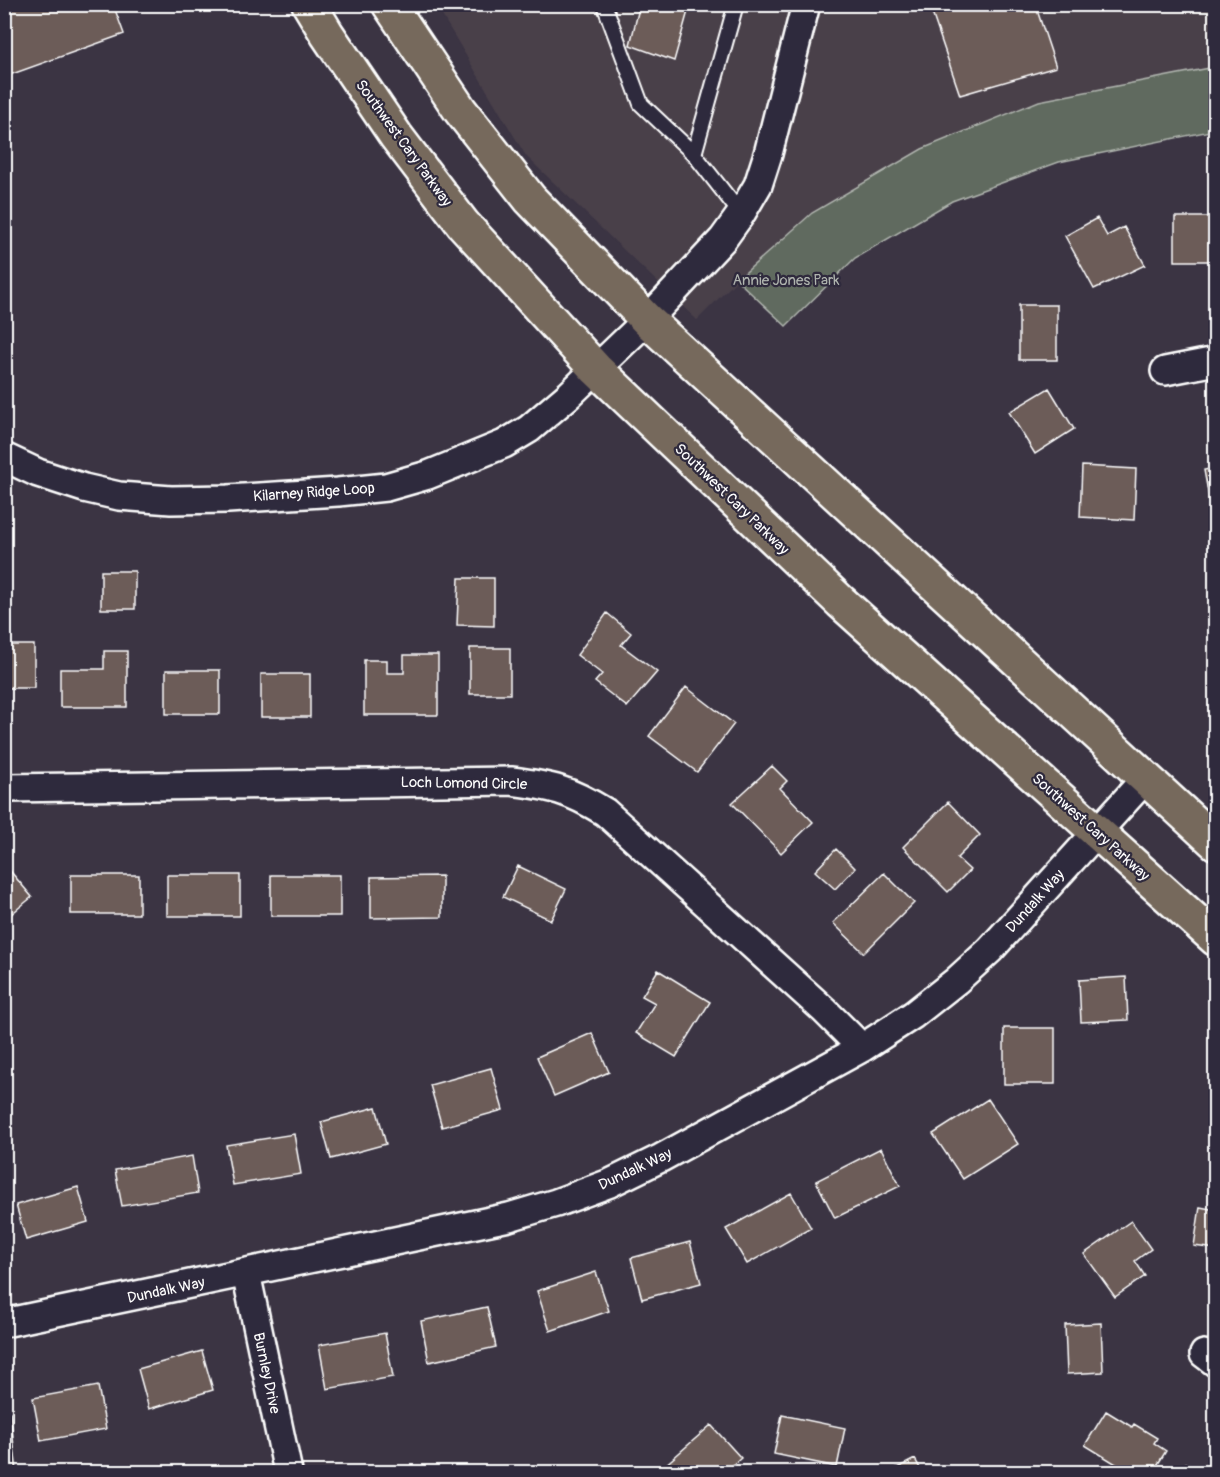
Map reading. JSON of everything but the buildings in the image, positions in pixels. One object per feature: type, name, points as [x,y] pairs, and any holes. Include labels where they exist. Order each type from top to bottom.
[{"type":"main road","name":"Southwest Cary Parkway","points":[[309,4],[396,136],[463,224],[596,369],[841,602],[1215,939]]},
{"type":"main road","points":[[389,4],[460,110],[530,199],[647,321],[1215,843]]},
{"type":"street","name":"Kilarney Ridge Loop","points":[[4,457],[38,473],[84,488],[119,496],[146,499],[228,499],[386,487],[428,475],[504,444],[529,429],[647,321],[723,239],[741,214],[758,185],[768,154],[806,4]]},
{"type":"street","points":[[1165,371],[1215,361]]},
{"type":"street","name":"Dundalk Way","points":[[4,1323],[509,1216],[556,1203],[610,1183],[661,1158],[862,1048],[913,1015],[990,950],[1096,831],[1146,779]]},
{"type":"street","name":"Loch Lomond Circle","points":[[4,788],[511,781],[548,786],[578,796],[605,812],[824,1010],[862,1048]]},
{"type":"street","name":"Burnley Drive","points":[[246,1273],[288,1473]]},
{"type":"lane","points":[[604,4],[641,104],[694,154],[741,214]]},
{"type":"lane","points":[[694,154],[736,4]]},
{"type":"shaded area","points":[[436,5],[1215,5],[1215,67],[1039,101],[812,213],[737,280],[697,320],[526,156]]},
{"type":"green space","name":"Annie Jones Park","points":[[1215,67],[1215,130],[1059,162],[952,201],[855,258],[786,326],[737,280],[812,213],[922,149],[1039,101]]}]
